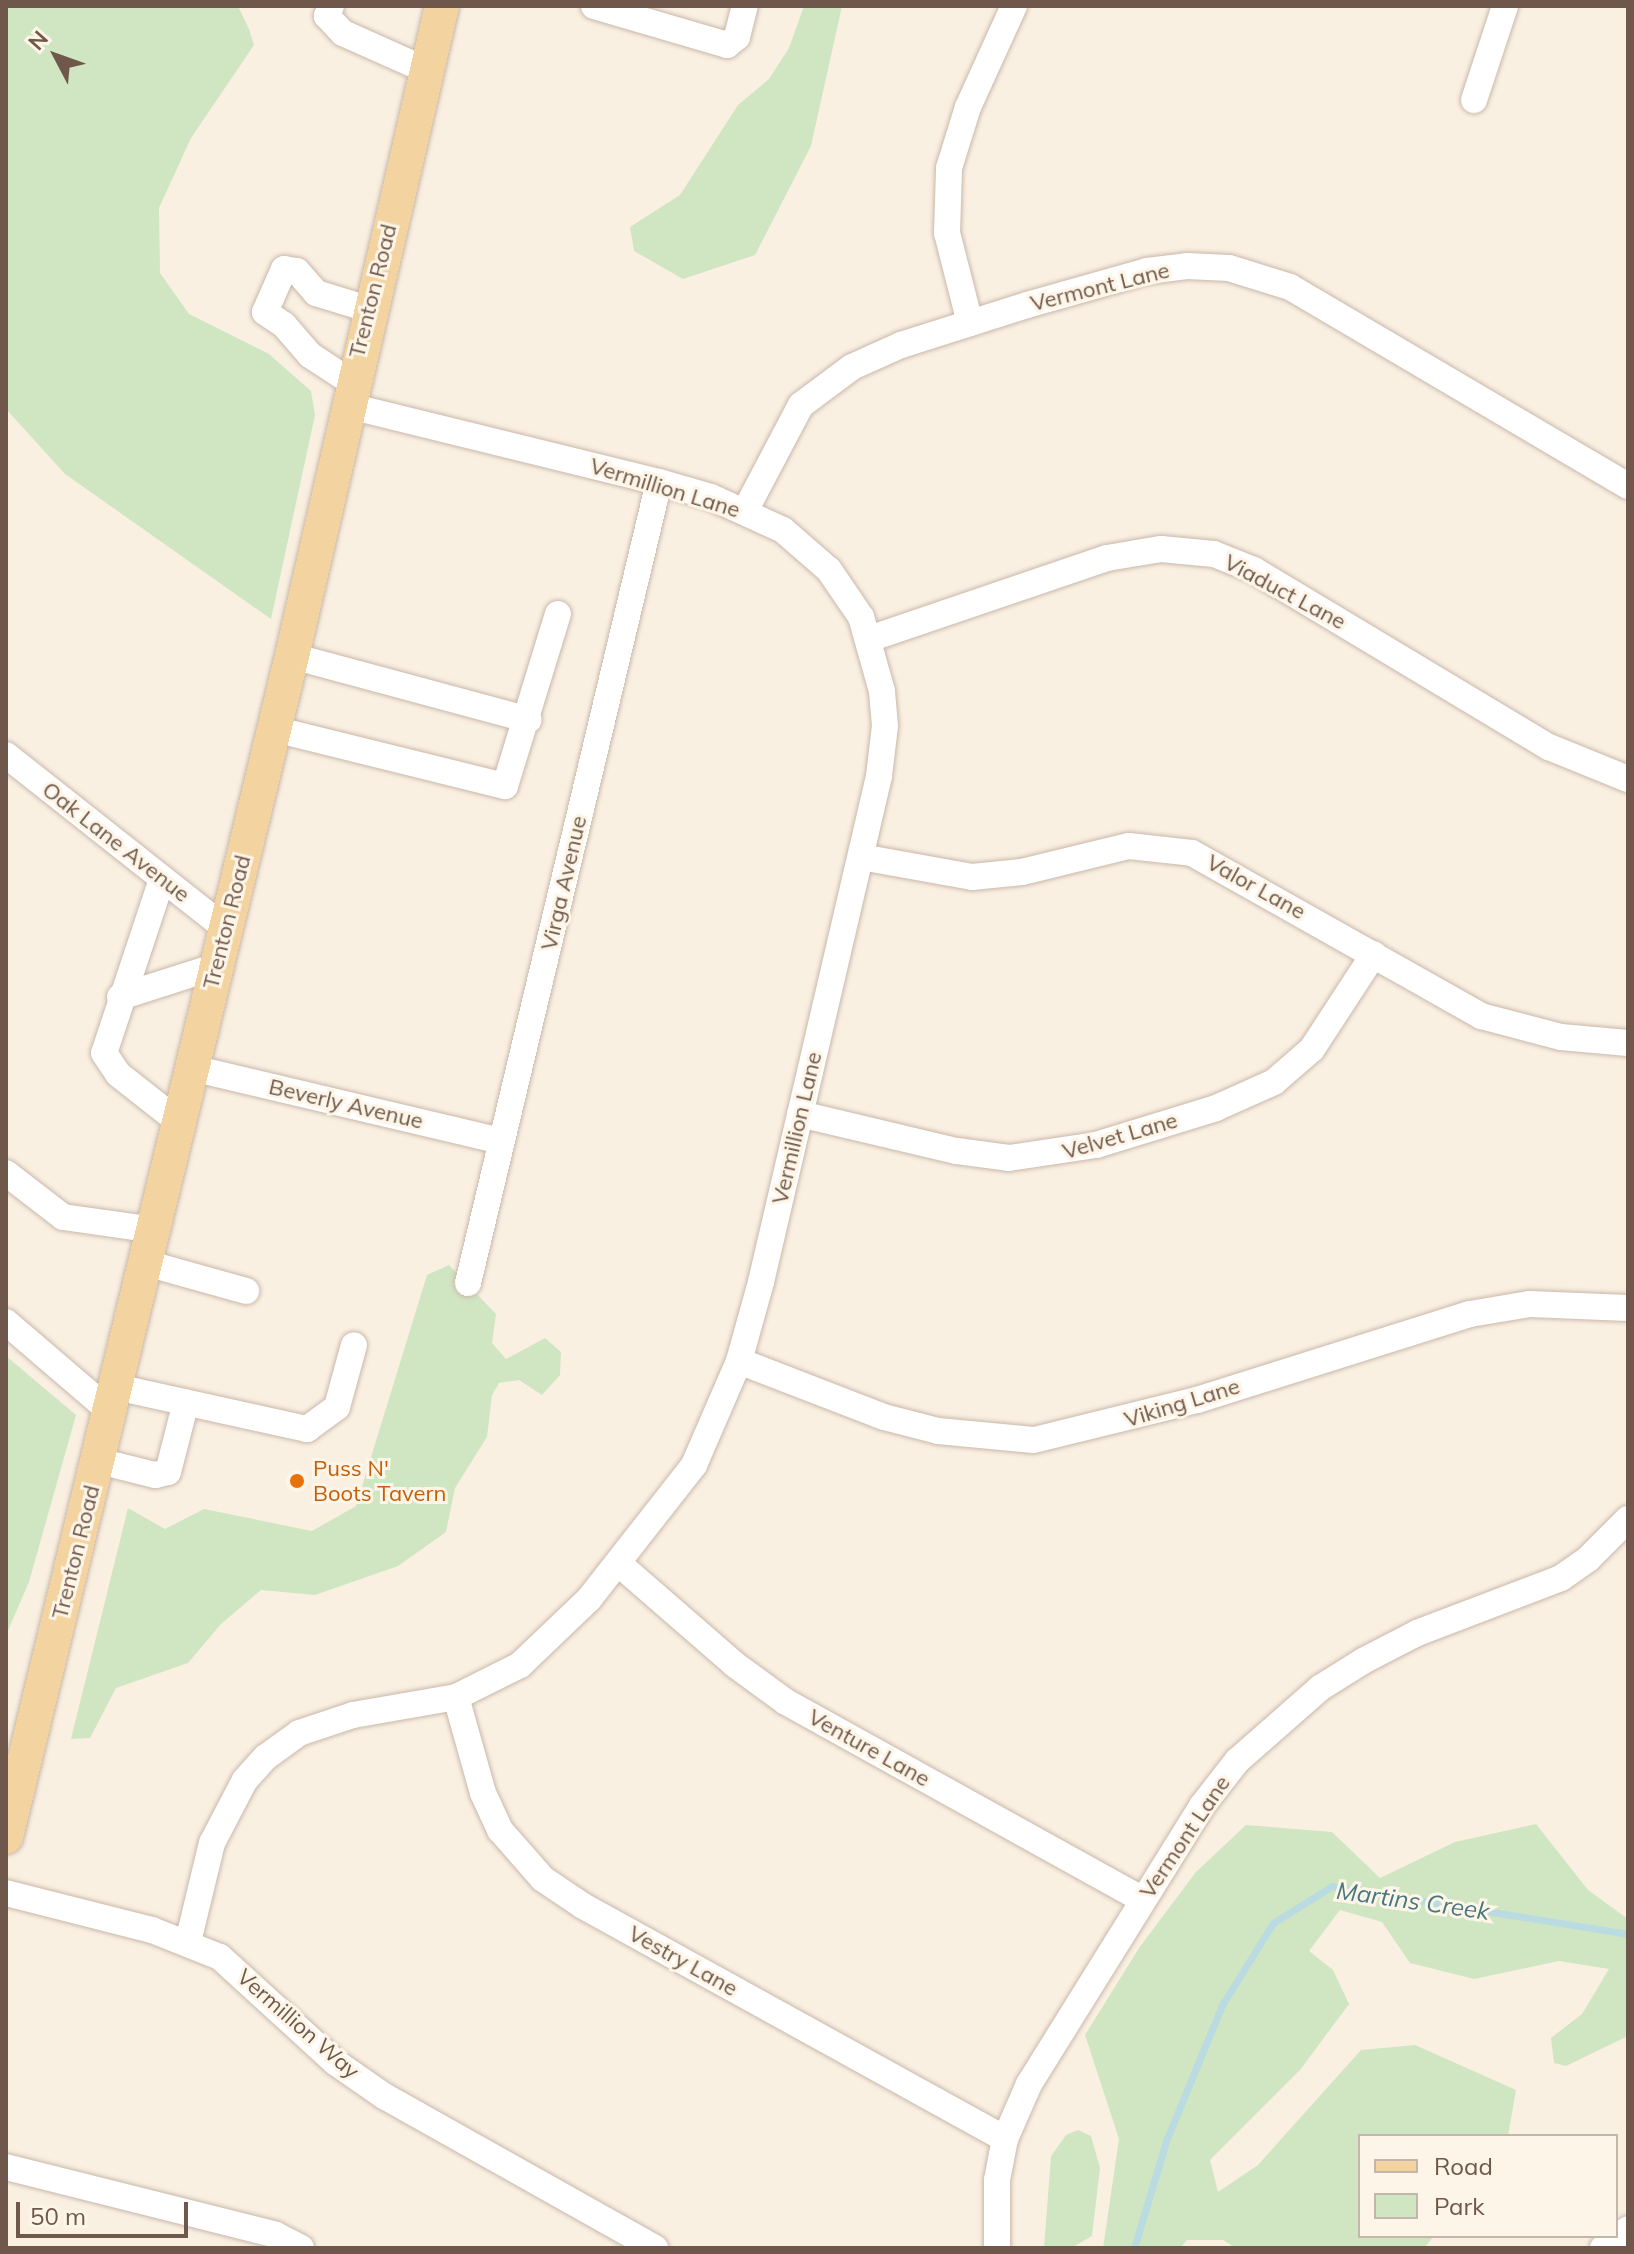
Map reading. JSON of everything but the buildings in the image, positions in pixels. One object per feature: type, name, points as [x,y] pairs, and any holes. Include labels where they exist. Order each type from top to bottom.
[{"type":"main road","name":"Trenton Road","points":[[6,1837],[16,1746],[114,1400],[292,656],[348,394],[442,6]]},
{"type":"street","points":[[331,6],[327,16],[343,33],[426,70]]},
{"type":"street","points":[[594,6],[727,45],[737,37],[745,6]]},
{"type":"street","points":[[970,323],[947,233],[949,168],[968,107],[1014,6]]},
{"type":"street","points":[[1474,100],[1505,6]]},
{"type":"street","name":"Vermont Lane","points":[[745,511],[801,405],[819,387],[901,345],[1147,271],[1187,266],[1258,274],[1392,344],[1628,486]]},
{"type":"street","name":"Vermillion Lane","points":[[188,1942],[212,1843],[245,1780],[266,1757],[299,1733],[328,1722],[456,1697],[520,1665],[551,1639],[618,1563],[694,1465],[739,1361],[861,857],[885,726],[869,639],[861,617],[829,570],[783,530],[745,511],[659,482],[348,394],[265,312],[284,269],[297,271],[316,293],[368,309]]},
{"type":"street","name":"Virga Avenue","points":[[468,1283],[659,482]]},
{"type":"street","name":"Viaduct Lane","points":[[869,639],[1107,558],[1161,549],[1214,554],[1277,584],[1549,747],[1628,779]]},
{"type":"street","points":[[274,729],[505,786],[529,720],[558,614]]},
{"type":"street","points":[[292,656],[529,720]]},
{"type":"street","name":"Oak Lane Avenue","points":[[6,755],[226,929]]},
{"type":"street","name":"Valor Lane","points":[[861,857],[972,877],[1022,872],[1096,851],[1160,847],[1215,862],[1481,1016],[1561,1037],[1628,1043]]},
{"type":"street","points":[[162,879],[120,997],[104,1053],[118,1074],[179,1122]]},
{"type":"street","name":"Velvet Lane","points":[[800,1114],[957,1151],[1009,1158],[1096,1145],[1216,1108],[1274,1082],[1312,1049],[1374,954]]},
{"type":"street","points":[[120,997],[217,966]]},
{"type":"street","name":"Beverly Avenue","points":[[192,1068],[500,1141]]},
{"type":"street","points":[[6,1173],[63,1217],[154,1230]]},
{"type":"street","points":[[146,1263],[246,1291]]},
{"type":"street","name":"Viking Lane","points":[[739,1361],[884,1417],[938,1431],[1034,1440],[1197,1400],[1470,1314],[1566,1302],[1628,1308]]},
{"type":"street","points":[[6,1322],[114,1400],[186,1402],[317,1427],[337,1407],[354,1345]]},
{"type":"street","points":[[99,1461],[155,1475],[168,1472],[186,1402]]},
{"type":"street","name":"Vermont Lane","points":[[997,2248],[997,2180],[1005,2139],[1050,2045],[1142,1899],[1237,1761],[1320,1688],[1417,1633],[1561,1578],[1588,1559],[1628,1519]]},
{"type":"street","name":"Venture Lane","points":[[618,1563],[734,1664],[786,1702],[1142,1899]]},
{"type":"street","name":"Vestry Lane","points":[[456,1697],[483,1793],[500,1830],[543,1879],[583,1906],[1005,2139]]},
{"type":"street","name":"Vermillion Way","points":[[6,1893],[188,1942],[243,1975],[318,2046],[384,2096],[655,2248]]},
{"type":"street","points":[[6,2167],[301,2248]]},
{"type":"green space","points":[[6,6],[238,6],[249,29],[254,45],[191,138],[159,208],[160,273],[189,314],[269,354],[311,391],[315,415],[271,619],[65,474],[6,409]]},
{"type":"green space","points":[[804,6],[842,6],[811,146],[755,255],[683,279],[634,251],[630,227],[680,195],[738,105],[769,79],[789,48]]},
{"type":"green space","points":[[449,1265],[496,1314],[492,1343],[506,1359],[545,1338],[561,1352],[560,1375],[542,1395],[519,1380],[499,1383],[492,1395],[487,1437],[455,1488],[446,1532],[398,1566],[315,1595],[261,1590],[221,1624],[188,1663],[116,1688],[90,1738],[71,1739],[128,1508],[165,1529],[204,1509],[312,1531],[356,1506],[427,1275]]},
{"type":"green space","points":[[6,1356],[76,1415],[29,1582],[6,1635]]},
{"type":"green space","points":[[1536,1824],[1588,1890],[1628,1919],[1628,2036],[1566,2066],[1554,2063],[1551,2038],[1582,2014],[1609,1969],[1559,1961],[1474,1979],[1410,1963],[1382,1922],[1340,1910],[1309,1951],[1333,1970],[1349,2004],[1300,2070],[1210,2160],[1218,2192],[1258,2165],[1361,2050],[1415,2045],[1516,2090],[1508,2134],[1358,2134],[1358,2238],[1432,2238],[1424,2248],[1236,2248],[1223,2240],[1187,2240],[1180,2248],[1103,2248],[1119,2139],[1085,2035],[1139,1948],[1196,1872],[1246,1825],[1332,1832],[1380,1878],[1455,1842]]},
{"type":"green space","points":[[1078,2130],[1091,2136],[1100,2168],[1092,2236],[1071,2248],[1044,2248],[1051,2156],[1066,2135]]},
{"type":"waterway","name":"Martins Creek","points":[[1134,2248],[1166,2141],[1222,2005],[1273,1923],[1332,1886],[1628,1934]]},
{"type":"place","name":"Puss N' Boots Tavern","points":[[297,1481]]}]
